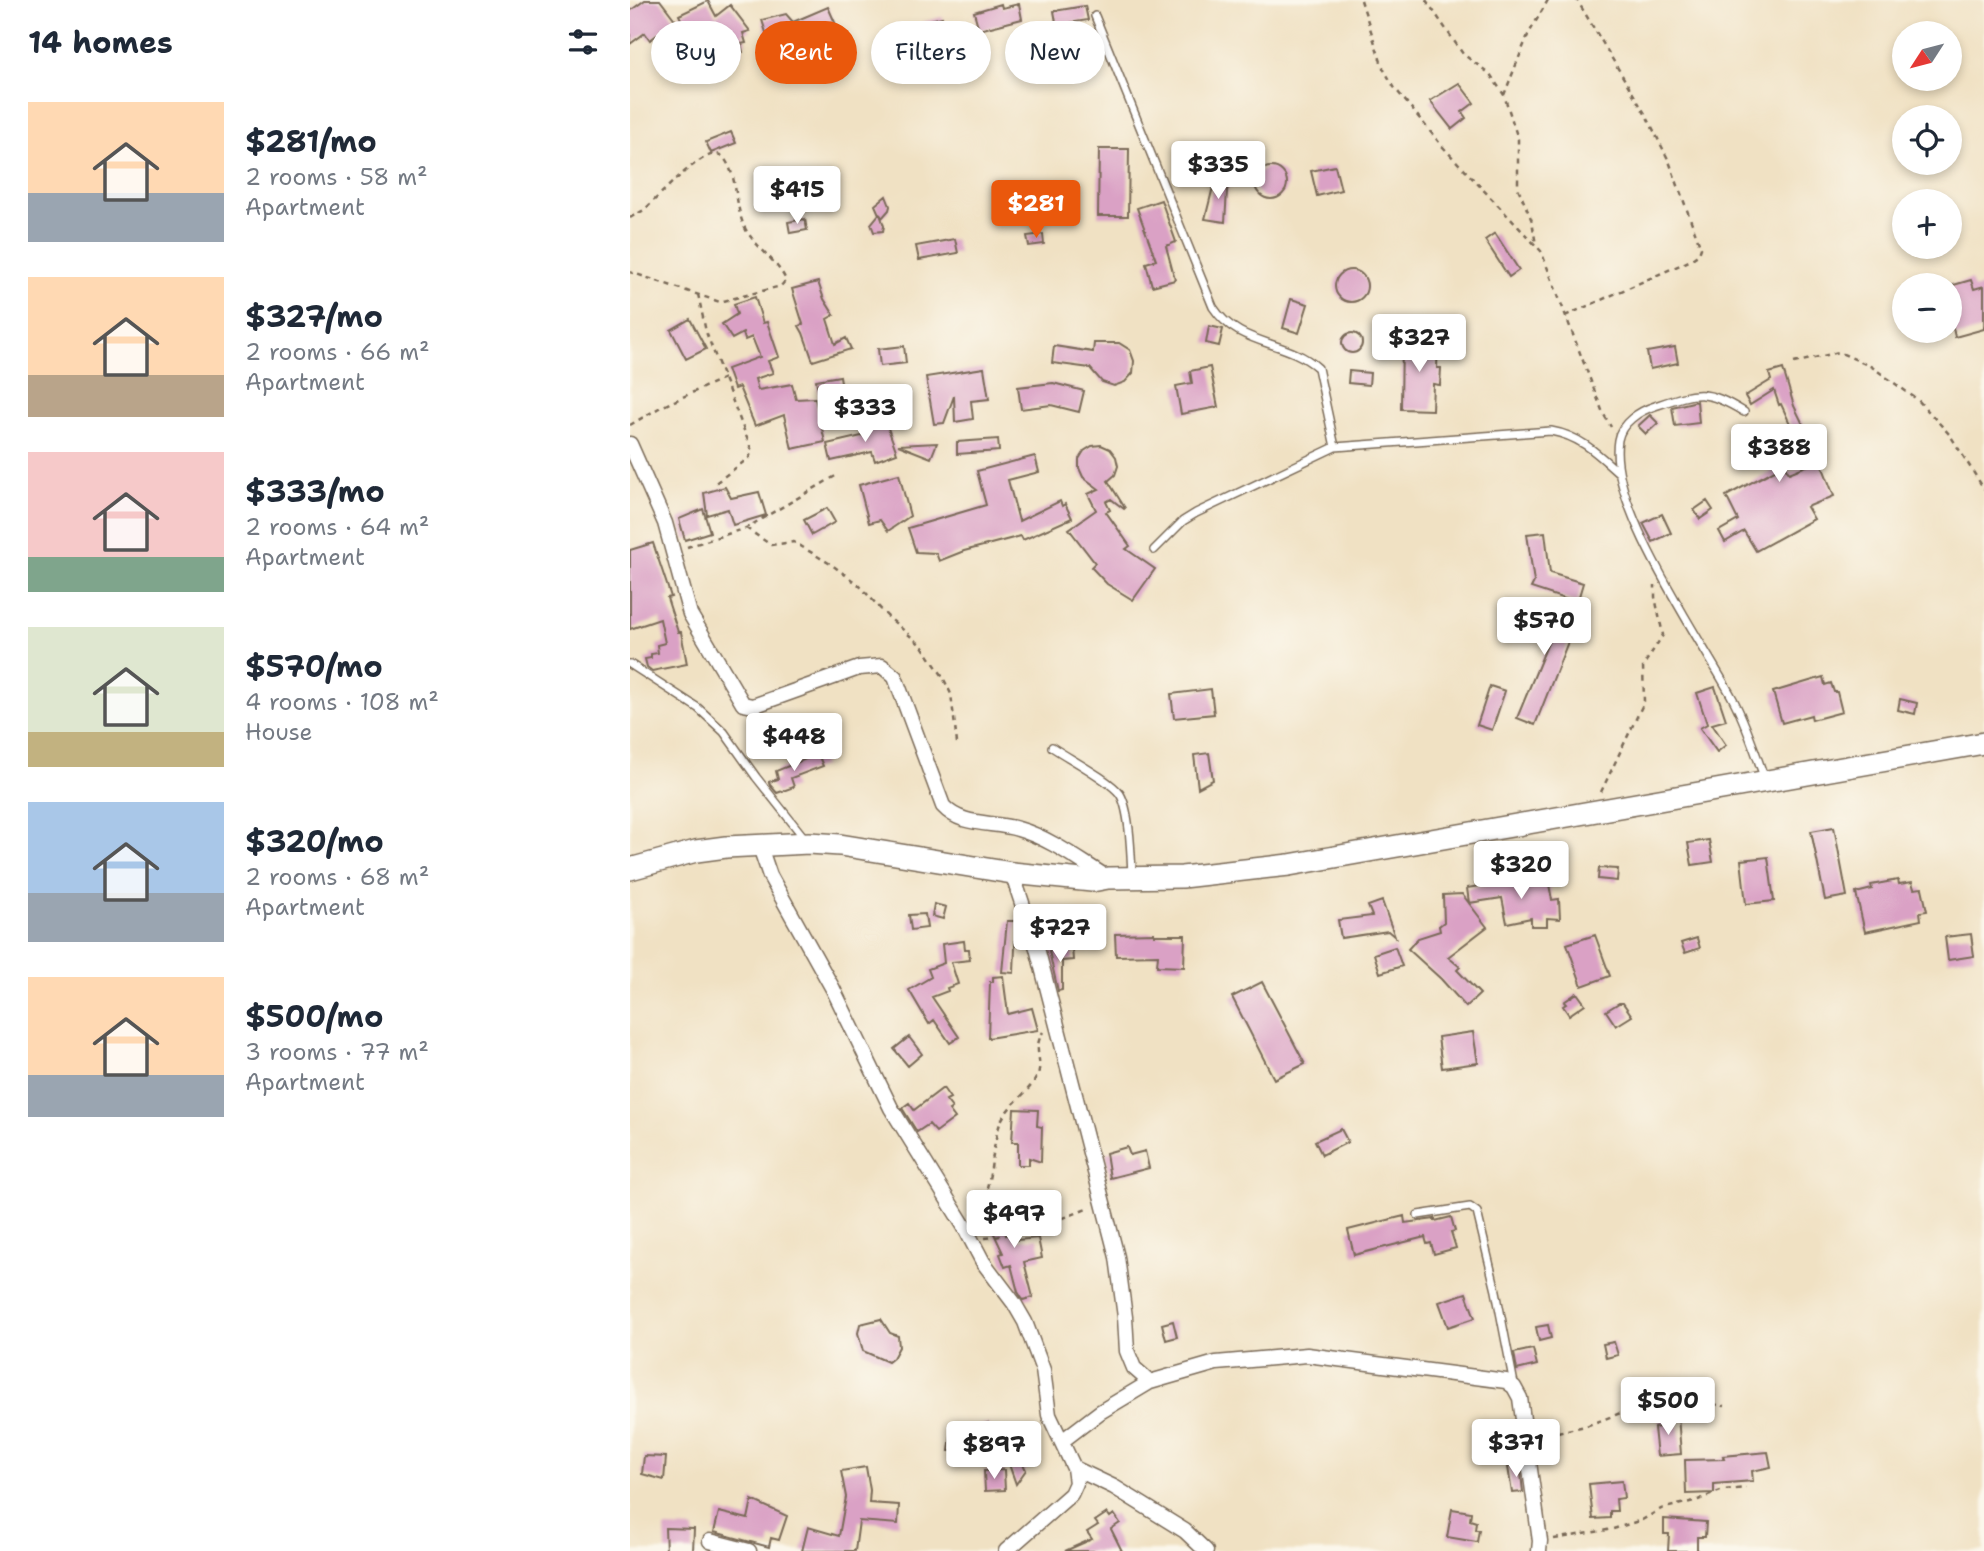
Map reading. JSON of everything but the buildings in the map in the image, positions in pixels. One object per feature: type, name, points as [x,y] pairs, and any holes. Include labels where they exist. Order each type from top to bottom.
[{"type":"main road","points":[[630,869],[696,851],[759,844],[809,843],[840,845],[1012,873],[1092,881],[1108,878],[1182,877],[1289,864],[1984,744]]},
{"type":"street","points":[[630,444],[674,551],[690,614],[743,704],[753,706],[859,668],[882,666],[895,677],[943,806],[948,812],[959,819],[1027,832],[1108,878]]},
{"type":"street","points":[[759,844],[770,876],[833,989],[891,1108],[968,1232],[983,1262],[1014,1303],[1025,1322],[1043,1370],[1049,1415],[1073,1468],[1076,1483],[1072,1494],[1006,1551]]},
{"type":"street","points":[[1012,873],[1037,948],[1117,1257],[1127,1351],[1134,1368],[1150,1382]]},
{"type":"street","points":[[1062,1441],[1100,1412],[1150,1382],[1216,1363],[1307,1355],[1506,1381],[1514,1387],[1520,1398],[1540,1546]]},
{"type":"street","points":[[1073,1468],[1114,1487],[1185,1531],[1206,1551]]},
{"type":"street","points":[[710,1541],[749,1551]]},
{"type":"lane","points":[[1095,16],[1213,307],[1230,326],[1249,338],[1291,352],[1318,368],[1335,447]]},
{"type":"lane","points":[[1744,412],[1722,398],[1690,394],[1646,408],[1624,426],[1618,439],[1618,472],[1632,513],[1668,587],[1734,700],[1765,781]]},
{"type":"lane","points":[[1154,550],[1183,521],[1196,513],[1335,447],[1551,431],[1569,434],[1583,441],[1618,472]]},
{"type":"lane","points":[[630,664],[698,708],[724,732],[756,778],[809,843]]},
{"type":"lane","points":[[1052,747],[1120,795],[1129,830],[1132,879]]},
{"type":"lane","points":[[1418,1215],[1470,1207],[1477,1212],[1496,1291],[1514,1387]]},
{"type":"path","points":[[1362,0],[1383,68],[1394,87],[1442,146],[1536,245],[1545,260],[1603,413],[1618,439]]},
{"type":"path","points":[[1426,0],[1462,54],[1490,74],[1504,95],[1518,139],[1518,188],[1532,221],[1536,245]]},
{"type":"path","points":[[1504,95],[1528,35],[1548,0]]},
{"type":"path","points":[[1565,316],[1689,261],[1697,256],[1701,248],[1669,162],[1647,117],[1577,0]]},
{"type":"path","points":[[630,218],[644,209],[697,161],[719,154],[724,157],[733,182],[744,226],[783,273],[786,283],[720,302],[630,272]]},
{"type":"path","points":[[698,294],[706,332],[752,451],[749,458],[714,484]]},
{"type":"path","points":[[1794,363],[1839,352],[1872,367],[1917,400],[1950,435],[1984,489]]},
{"type":"path","points":[[630,425],[724,377]]},
{"type":"path","points":[[674,551],[746,528],[839,474]]},
{"type":"path","points":[[746,528],[771,545],[794,542],[832,565],[859,585],[887,616],[922,646],[942,675],[951,694],[957,743]]},
{"type":"path","points":[[1592,811],[1644,702],[1646,694],[1643,666],[1662,635],[1655,597],[1655,560]]},
{"type":"path","points":[[1055,1015],[1039,1038],[1036,1049],[1039,1069],[1036,1077],[1003,1118],[996,1136],[986,1192],[968,1232],[1010,1235],[1036,1229],[1102,1203]]},
{"type":"path","points":[[1526,1438],[1586,1426],[1631,1409],[1686,1400],[1726,1406]]},
{"type":"path","points":[[1540,1546],[1613,1529],[1642,1520],[1661,1509],[1698,1500],[1723,1490],[1745,1488]]}]
